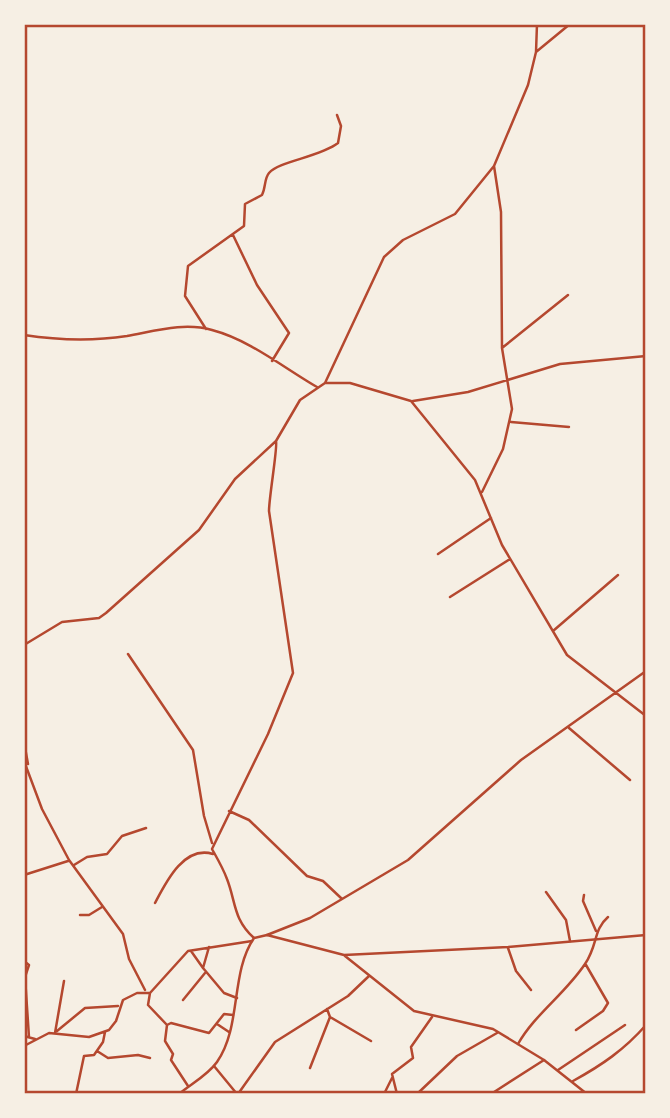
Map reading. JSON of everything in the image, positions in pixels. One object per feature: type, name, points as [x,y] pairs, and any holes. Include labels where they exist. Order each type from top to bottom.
[{"type":"street","points":[[325,383],[384,257],[403,240],[455,214],[494,166],[523,99],[536,52],[537,24]]},
{"type":"street","points":[[536,52],[570,24]]},
{"type":"street","points":[[206,329],[185,296],[186,271],[192,262],[233,235],[245,223],[246,203],[262,195],[266,177],[273,170],[307,159],[338,143],[341,126],[337,115]]},
{"type":"street","points":[[482,492],[496,468],[511,422],[512,400],[502,348],[502,212],[494,166]]},
{"type":"street","points":[[233,235],[257,285],[289,332],[272,360]]},
{"type":"street","points":[[502,348],[568,295]]},
{"type":"street","points":[[24,335],[62,339],[125,336],[163,328],[206,329],[236,339],[317,387]]},
{"type":"street","points":[[24,645],[62,622],[99,618],[106,614],[190,540],[235,479],[276,441],[294,407],[325,383],[357,385],[411,401],[455,395],[560,364],[646,356]]},
{"type":"street","points":[[411,401],[468,469],[482,492],[510,559],[571,660],[646,716]]},
{"type":"street","points":[[511,422],[569,427]]},
{"type":"street","points":[[212,844],[268,734],[293,673],[270,512],[269,487],[279,449],[276,441]]},
{"type":"street","points":[[438,554],[491,518]]},
{"type":"street","points":[[450,597],[510,559]]},
{"type":"street","points":[[553,631],[618,575]]},
{"type":"street","points":[[128,654],[193,750],[204,816],[215,855],[228,881],[231,904],[253,939]]},
{"type":"street","points":[[24,1046],[35,1039],[55,1033],[89,1037],[105,1031],[114,1026],[119,1006],[127,998],[148,992],[167,977],[180,958],[191,951],[253,939],[303,921],[408,860],[522,760],[646,670]]},
{"type":"street","points":[[640,674],[646,678]]},
{"type":"street","points":[[568,727],[630,780]]},
{"type":"street","points":[[24,742],[32,781],[69,860],[123,934],[129,959],[148,992],[150,1008],[167,1026]]},
{"type":"street","points":[[26,783],[32,781]]},
{"type":"street","points":[[229,811],[249,820],[307,876],[324,881],[341,898]]},
{"type":"street","points":[[74,865],[87,857],[107,854],[122,836],[146,828]]},
{"type":"street","points":[[155,903],[178,867],[197,853],[215,855]]},
{"type":"street","points":[[24,875],[69,860]]},
{"type":"street","points":[[546,892],[567,922],[570,941]]},
{"type":"street","points":[[518,1044],[535,1020],[566,991],[586,964],[597,939],[584,895]]},
{"type":"street","points":[[80,915],[89,915],[104,906]]},
{"type":"street","points":[[596,931],[608,917]]},
{"type":"street","points":[[267,935],[344,955],[508,947],[646,935]]},
{"type":"street","points":[[179,1094],[214,1066],[234,1016],[244,960],[253,939]]},
{"type":"street","points":[[203,968],[209,947]]},
{"type":"street","points":[[508,947],[516,971],[531,990]]},
{"type":"street","points":[[191,951],[224,993],[237,998]]},
{"type":"street","points":[[344,955],[399,1002],[423,1015],[498,1032],[544,1060],[587,1094]]},
{"type":"street","points":[[24,961],[29,965],[25,977],[27,1037],[35,1039]]},
{"type":"street","points":[[576,1030],[606,1009],[608,1003],[586,964]]},
{"type":"street","points":[[183,1000],[206,972]]},
{"type":"street","points":[[214,1066],[237,1094],[275,1042],[348,996],[369,976]]},
{"type":"street","points":[[55,1033],[64,981]]},
{"type":"street","points":[[55,1033],[85,1007],[119,1006]]},
{"type":"street","points":[[327,1009],[330,1017],[371,1041]]},
{"type":"street","points":[[188,1086],[171,1060],[173,1054],[164,1041],[167,1026],[171,1023],[209,1033],[224,1014],[234,1016]]},
{"type":"street","points":[[310,1068],[330,1017]]},
{"type":"street","points":[[384,1094],[393,1071],[413,1058],[411,1047],[432,1017]]},
{"type":"street","points":[[217,1024],[229,1032]]},
{"type":"street","points":[[558,1070],[618,1026],[625,1025]]},
{"type":"street","points":[[573,1081],[608,1062],[628,1046],[646,1025]]},
{"type":"street","points":[[82,1094],[76,1092],[84,1056],[94,1055],[105,1031]]},
{"type":"street","points":[[416,1094],[457,1056],[498,1032]]},
{"type":"street","points":[[97,1051],[108,1058],[138,1055],[150,1058]]},
{"type":"street","points":[[491,1094],[544,1060]]},
{"type":"street","points":[[391,1078],[397,1094]]}]
